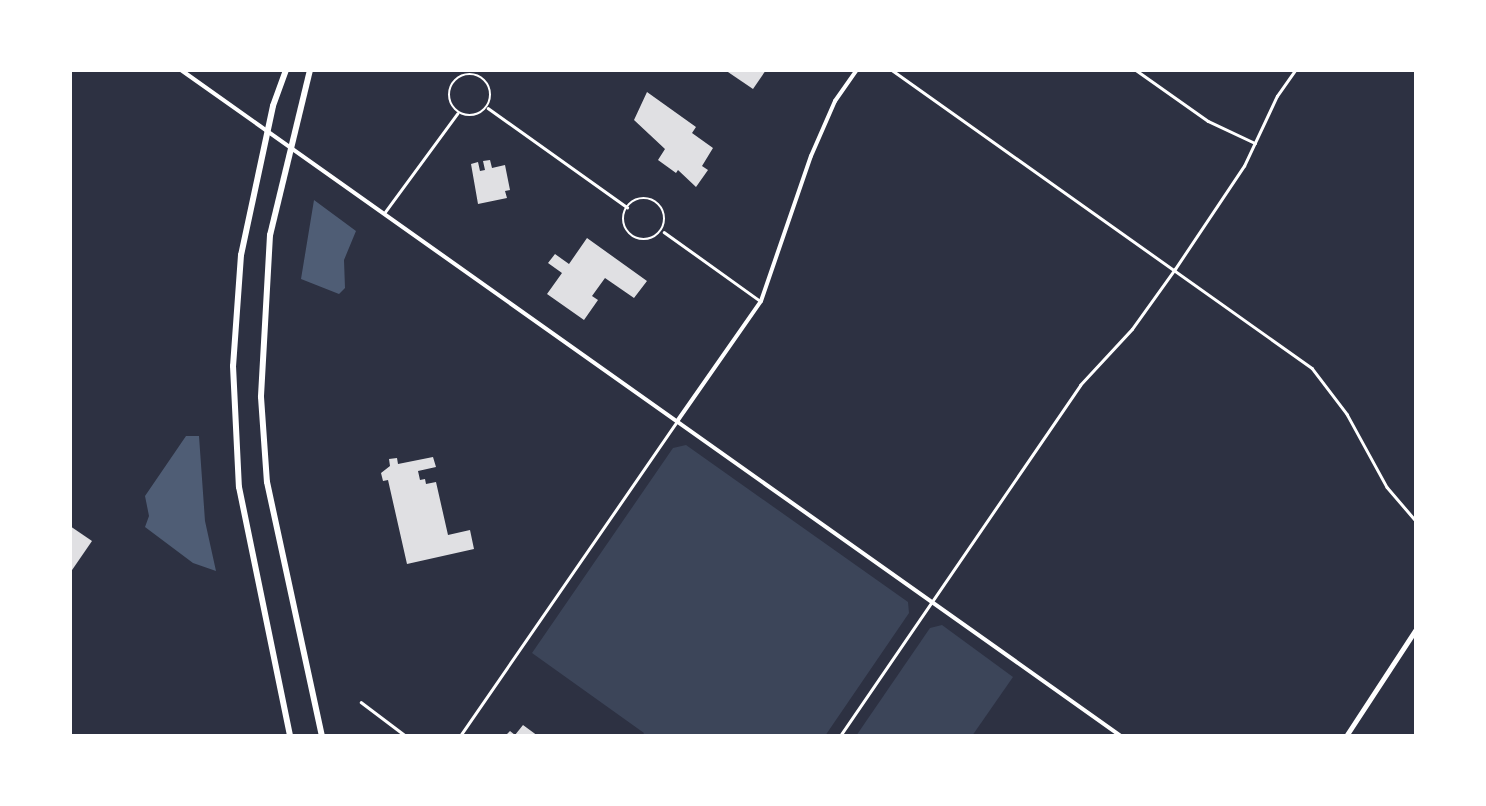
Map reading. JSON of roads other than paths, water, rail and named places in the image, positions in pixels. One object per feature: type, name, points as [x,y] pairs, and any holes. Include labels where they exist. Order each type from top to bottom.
[{"type":"highway","points":[[286,70],[260,158],[241,255],[232,366],[239,487],[290,736]]},
{"type":"highway","points":[[310,70],[281,174],[268,253],[261,397],[268,482],[322,736]]},
{"type":"main road","points":[[181,70],[1121,736]]},
{"type":"main road","points":[[678,420],[760,300],[810,156],[835,101],[857,70]]},
{"type":"main road","points":[[1346,736],[1416,629]]},
{"type":"street","points":[[483,76],[487,70]]},
{"type":"street","points":[[892,70],[1312,368],[1347,414],[1387,486],[1416,521]]},
{"type":"street","points":[[1136,70],[1208,121],[1256,144]]},
{"type":"street","points":[[840,736],[1080,385],[1132,329],[1175,269],[1256,144],[1276,96],[1295,70]]},
{"type":"street","points":[[483,76],[466,73],[452,82],[448,94],[458,112],[470,116],[488,108]]},
{"type":"street","points":[[483,76],[492,92],[488,108]]},
{"type":"street","points":[[488,108],[627,206]]},
{"type":"street","points":[[384,213],[458,112]]},
{"type":"street","points":[[641,198],[657,201],[664,209],[662,232],[648,240],[632,237],[623,223],[627,206],[641,198]]},
{"type":"street","points":[[662,232],[760,300]]},
{"type":"street","points":[[460,736],[678,420]]},
{"type":"street","points":[[360,702],[406,736]]}]
